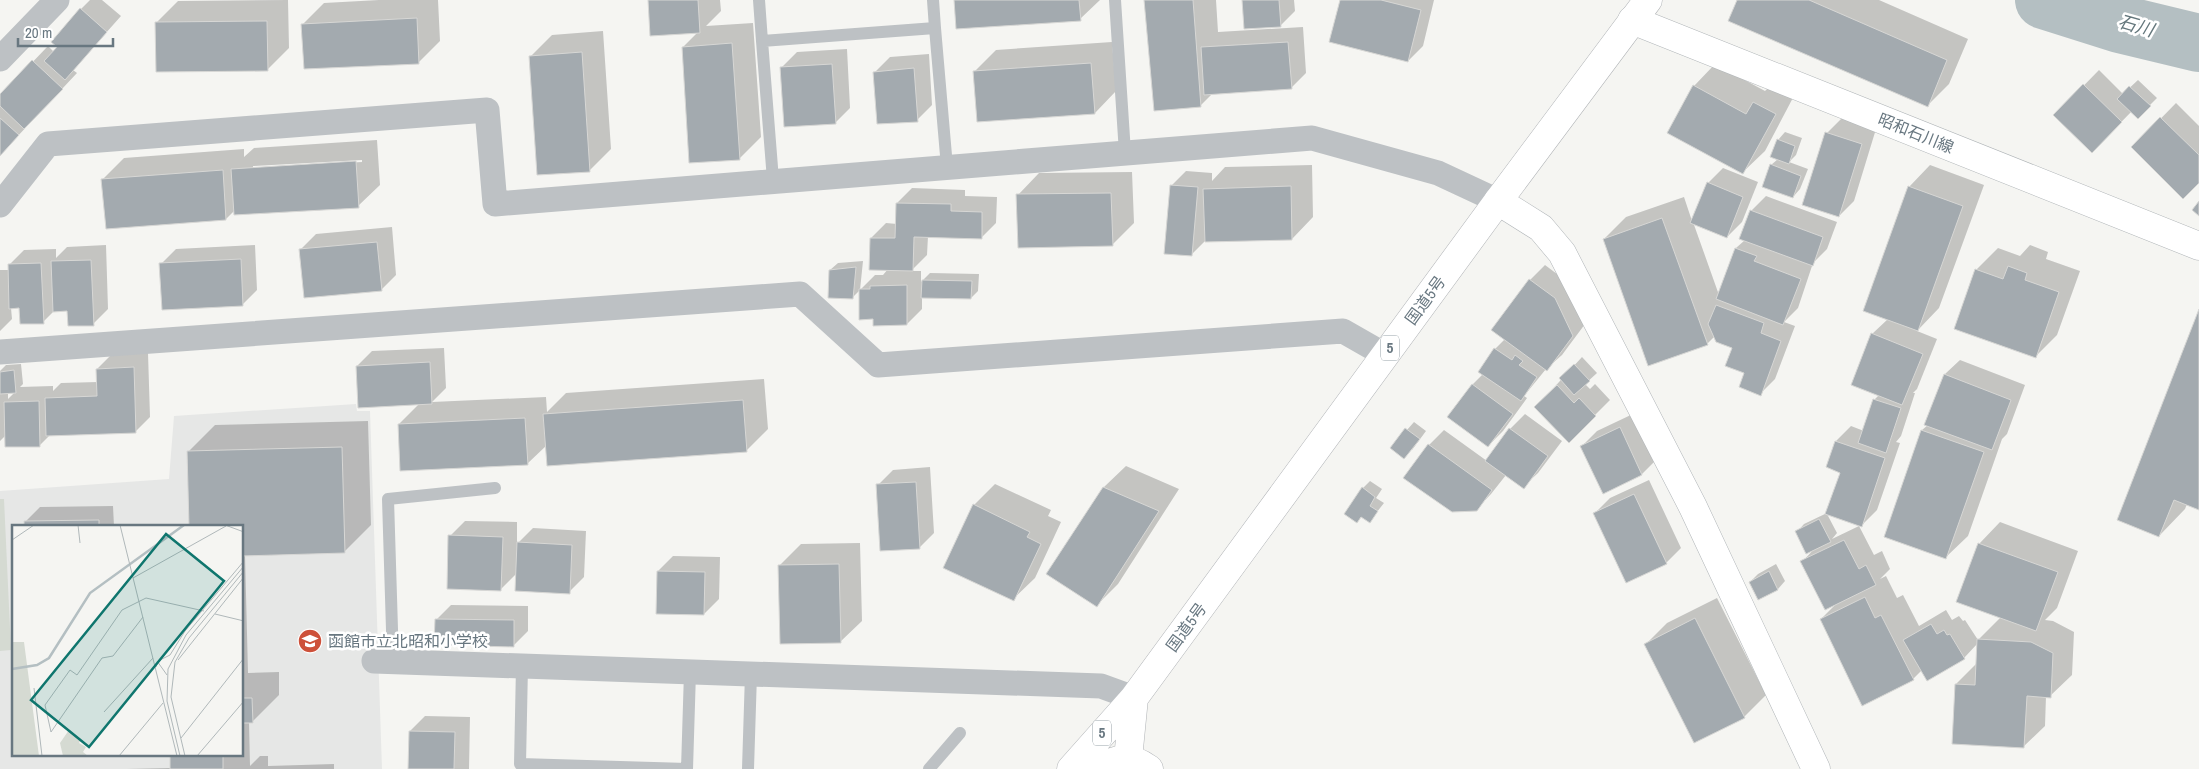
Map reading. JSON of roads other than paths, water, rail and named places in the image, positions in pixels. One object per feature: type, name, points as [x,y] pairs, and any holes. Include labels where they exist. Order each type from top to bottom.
[{"type":"main road","name":"国道5号","points":[[1071,769],[1134,698],[1640,10]]},
{"type":"main road","name":"昭和石川線","points":[[1640,10],[2199,246]]},
{"type":"main road","points":[[1498,201],[1541,228],[1562,253],[1693,507],[1816,769]]},
{"type":"main road","name":"5","points":[[1095,769],[1119,760],[1134,766],[1134,698]]},
{"type":"street","points":[[0,59],[57,0]]},
{"type":"street","points":[[0,205],[48,144],[487,110],[495,204],[773,180],[1312,138],[1438,173],[1498,201]]},
{"type":"street","points":[[0,352],[800,294],[878,365],[1342,331],[1385,355]]},
{"type":"street","points":[[384,662],[1101,686],[1134,698]]},
{"type":"lane","points":[[759,0],[773,180]]},
{"type":"lane","points":[[933,0],[947,167]]},
{"type":"lane","points":[[1115,0],[1125,152]]},
{"type":"lane","points":[[762,41],[935,28]]},
{"type":"lane","points":[[384,662],[388,499],[495,488]]},
{"type":"lane","points":[[522,666],[520,764],[687,769],[690,672]]},
{"type":"lane","points":[[748,769],[750,674]]},
{"type":"lane","points":[[929,769],[960,733]]},
{"type":"waterway","name":"石川","points":[[2044,0],[2120,24],[2199,43]]},
{"type":"place","name":"函館市立北昭和小学校","points":[[310,641]]}]
